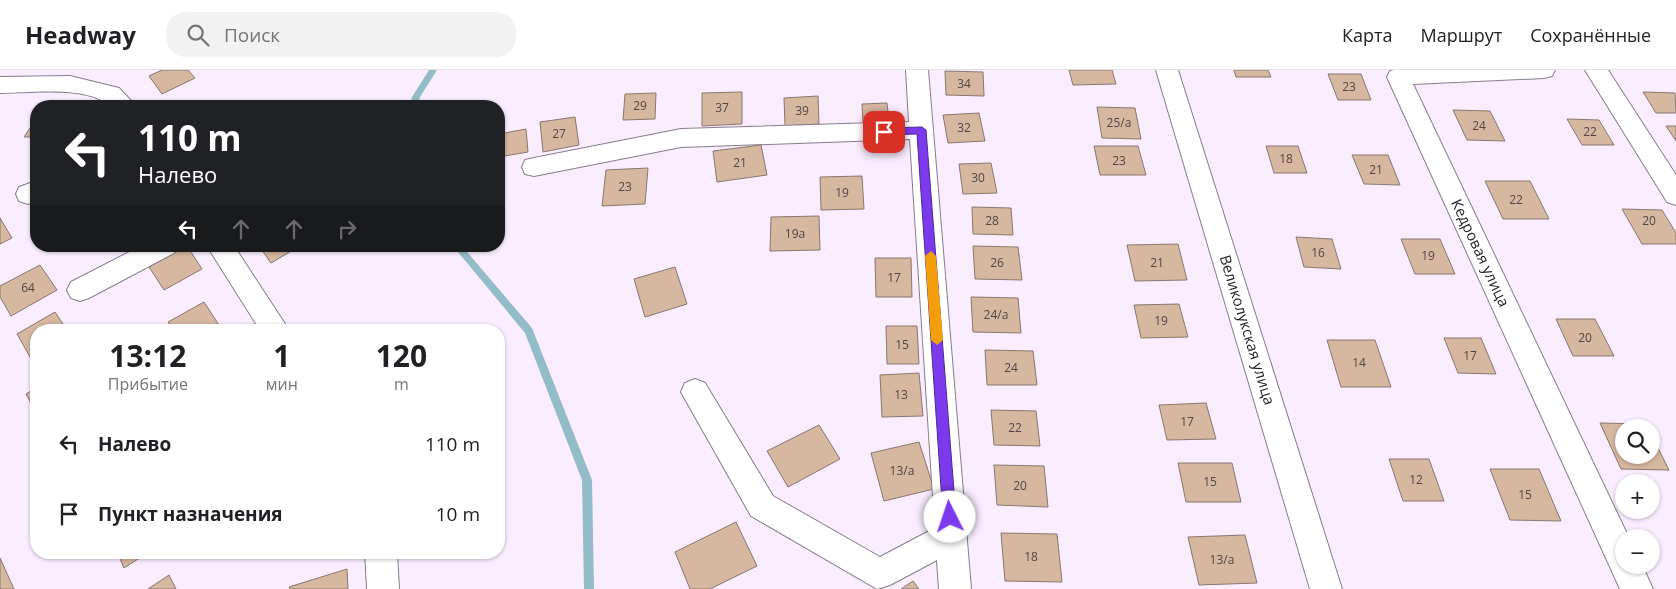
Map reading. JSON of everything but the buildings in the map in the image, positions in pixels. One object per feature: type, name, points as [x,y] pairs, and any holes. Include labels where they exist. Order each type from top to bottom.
[{"type":"street","points":[[917,70],[955,589]]},
{"type":"street","name":"Великолукская улица","points":[[1167,70],[1326,589]]},
{"type":"street","name":"Кедровая улица","points":[[1544,70],[1392,74],[1615,543]]},
{"type":"street","points":[[1596,70],[1676,195]]},
{"type":"street","points":[[0,85],[70,84],[111,94],[118,100]]},
{"type":"street","points":[[534,167],[681,138],[922,130]]},
{"type":"street","points":[[80,290],[153,252]]},
{"type":"street","points":[[223,252],[264,324]]},
{"type":"street","points":[[695,392],[762,506],[880,574],[951,536]]},
{"type":"street","points":[[381,559],[383,589]]},
{"type":"street","points":[[1630,574],[1637,589]]},
{"type":"waterway","points":[[415,100],[433,70]]},
{"type":"waterway","points":[[462,252],[529,331],[587,480],[589,589]]},
{"type":"slow traffic","points":[[931,256],[937,340]]},
{"type":"route","points":[[884,132],[922,130],[950,517]]}]
